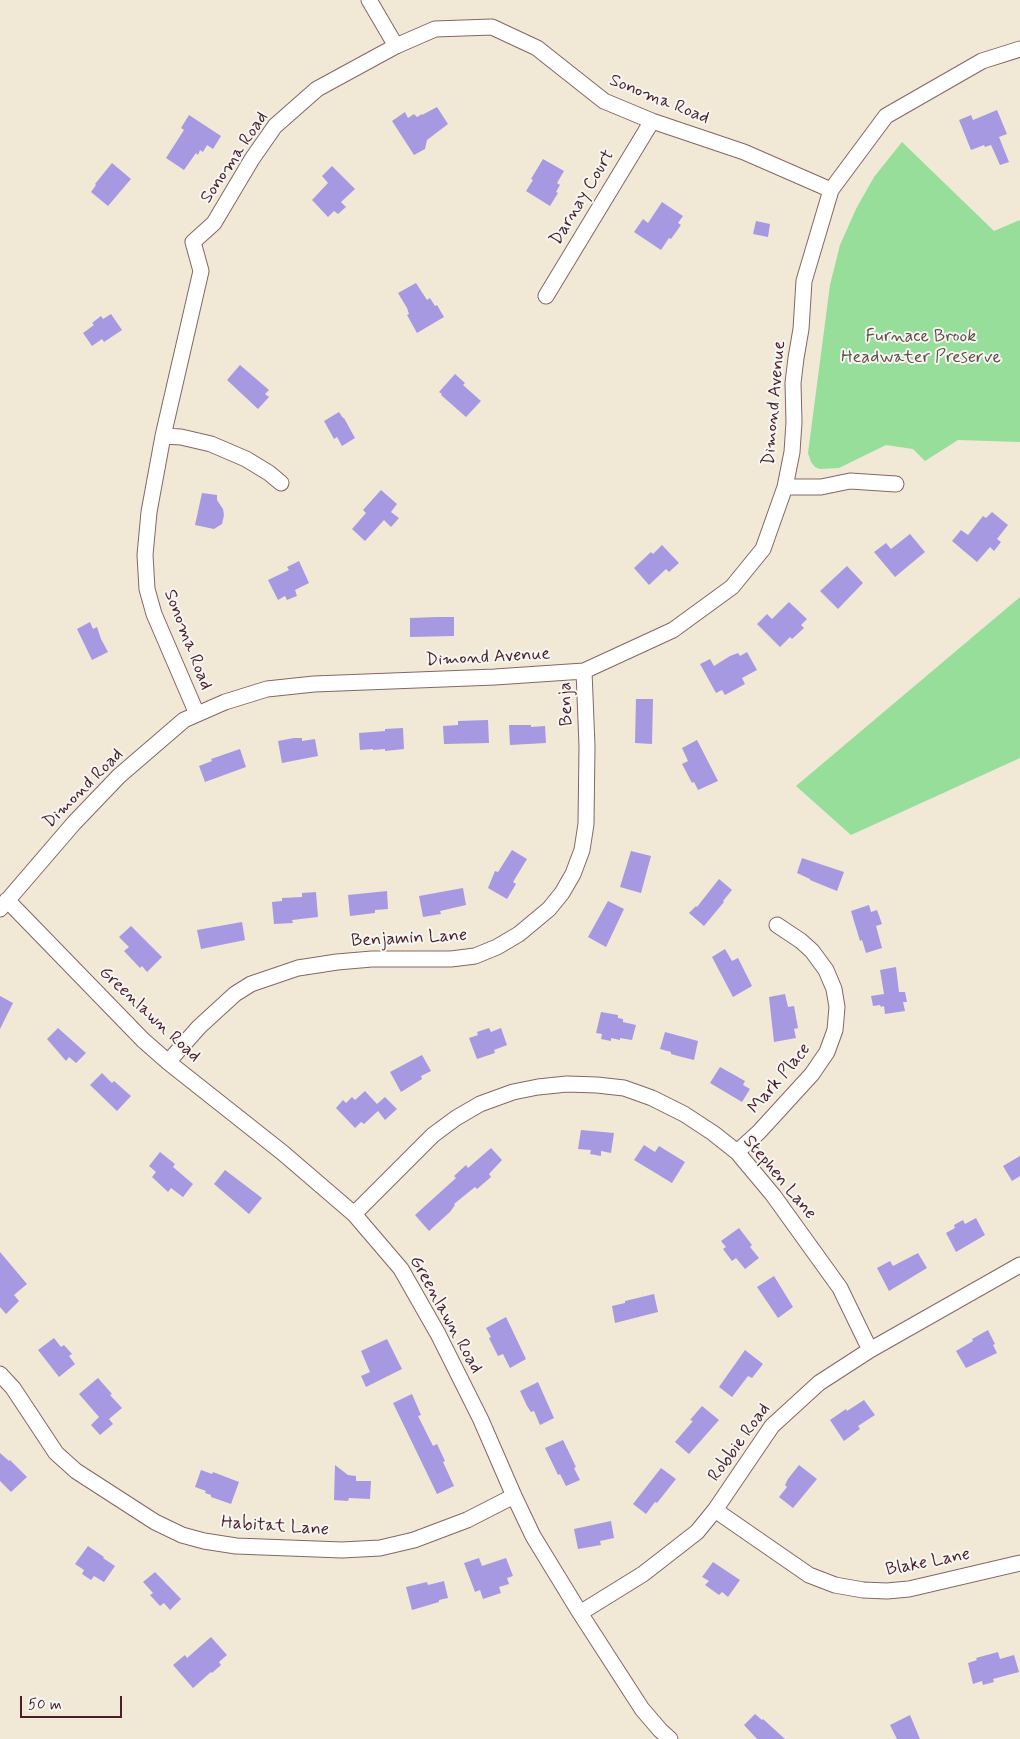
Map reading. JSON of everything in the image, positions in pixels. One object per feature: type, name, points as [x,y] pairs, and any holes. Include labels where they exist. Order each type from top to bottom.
[{"type":"street","points":[[369,0],[396,46]]},
{"type":"street","name":"Sonoma Road","points":[[197,714],[154,614],[147,589],[145,555],[149,512],[201,271],[193,242],[214,223],[252,160],[276,126],[317,89],[396,46],[435,29],[492,27],[536,48],[604,101],[744,152],[831,190]]},
{"type":"street","name":"Dimond Avenue","points":[[197,714],[225,702],[267,689],[314,684],[495,677],[584,671],[673,630],[732,587],[764,549],[785,487],[792,452],[794,422],[793,383],[801,329],[804,281],[831,190],[886,116],[982,61],[1020,49]]},
{"type":"street","name":"Darnay Court","points":[[546,296],[652,120]]},
{"type":"street","points":[[164,436],[180,437],[211,444],[261,468],[280,483]]},
{"type":"street","points":[[785,487],[821,487],[850,480],[896,484]]},
{"type":"street","name":"Benja","points":[[584,671],[587,736]]},
{"type":"street","name":"Dimond Road","points":[[3,905],[74,823],[119,776],[184,720],[197,714]]},
{"type":"street","name":"Benjamin Lane","points":[[168,1062],[199,1027],[235,994],[251,984],[298,968],[337,962],[372,959],[452,959],[475,956],[519,934],[549,908],[562,893],[573,874],[582,850],[586,824],[587,736]]},
{"type":"street","name":"Greenlawn Road","points":[[3,905],[143,1040],[168,1062],[284,1153],[354,1214],[401,1269],[438,1334],[481,1420],[514,1496],[534,1536],[580,1613],[642,1709],[670,1739]]},
{"type":"street","name":"Mark Place","points":[[737,1152],[759,1132],[812,1074],[827,1052],[835,1030],[837,1007],[834,989],[826,970],[812,951],[777,925]]},
{"type":"street","name":"Stephen Lane","points":[[354,1214],[433,1135],[456,1118],[480,1104],[513,1092],[538,1087],[567,1084],[597,1084],[624,1088],[652,1098],[684,1114],[737,1152],[773,1195],[840,1288],[870,1350]]},
{"type":"street","name":"Robbie Road","points":[[580,1613],[643,1574],[697,1532],[715,1510],[772,1426],[793,1405],[820,1383],[870,1350],[1020,1264]]},
{"type":"street","name":"Habitat Lane","points":[[0,1374],[13,1388],[56,1453],[76,1471],[154,1522],[182,1535],[204,1541],[236,1546],[342,1550],[380,1548],[414,1540],[467,1520],[514,1496]]},
{"type":"street","name":"Blake Lane","points":[[715,1510],[809,1575],[835,1585],[863,1590],[887,1591],[909,1589],[1020,1563]]},
{"type":"green space","name":"Furnace Brook Headwater Preserve","points":[[902,142],[994,231],[1020,220],[1020,442],[958,440],[925,461],[913,449],[886,445],[839,468],[820,469],[811,462],[808,453],[830,285],[840,245],[856,209],[874,177]]},
{"type":"green space","points":[[1020,597],[1020,758],[851,835],[796,786]]},
{"type":"building","points":[[437,107],[448,124],[427,140],[425,149],[414,155],[392,121],[405,112],[408,118],[414,114],[417,117]]},
{"type":"building","points":[[997,110],[1007,134],[999,137],[1009,162],[1000,165],[991,145],[985,147],[984,145],[971,150],[959,120],[971,115],[973,120]]},
{"type":"building","points":[[189,115],[221,136],[213,149],[207,145],[203,152],[200,150],[198,155],[196,153],[184,170],[166,158],[184,130],[181,128]]},
{"type":"building","points":[[543,159],[564,171],[557,183],[560,185],[556,192],[558,193],[550,206],[526,191]]},
{"type":"building","points":[[112,163],[131,179],[108,206],[91,192]]},
{"type":"building","points":[[332,166],[355,189],[341,202],[346,207],[338,214],[334,211],[328,217],[312,200],[328,183],[322,176]]},
{"type":"building","points":[[662,202],[683,216],[678,223],[681,225],[661,250],[634,232],[643,219],[648,223]]},
{"type":"building","points":[[756,221],[770,224],[768,237],[753,234]]},
{"type":"building","points":[[416,283],[427,300],[430,298],[435,306],[437,305],[444,317],[417,333],[407,315],[409,314],[407,308],[398,293]]},
{"type":"building","points":[[111,314],[122,330],[104,342],[102,339],[92,346],[83,333],[94,325],[92,323],[101,316],[103,319]]},
{"type":"building","points":[[240,365],[269,390],[265,394],[269,397],[258,409],[227,380]]},
{"type":"building","points":[[455,374],[465,383],[463,385],[481,401],[466,417],[439,392]]},
{"type":"building","points":[[339,412],[355,438],[342,446],[337,437],[334,439],[324,421]]},
{"type":"building","points":[[381,490],[397,504],[391,512],[399,518],[391,527],[384,520],[365,541],[352,529],[366,513],[363,510]]},
{"type":"building","points":[[202,493],[217,495],[217,500],[223,509],[222,524],[214,529],[195,525]]},
{"type":"building","points":[[992,512],[1008,525],[997,539],[1001,542],[994,551],[990,547],[977,562],[952,541],[961,530],[968,535],[983,516],[986,518]]},
{"type":"building","points":[[910,534],[925,552],[895,577],[874,552],[886,543],[891,549]]},
{"type":"building","points":[[662,545],[679,563],[669,572],[666,569],[649,585],[634,568],[651,552],[653,554]]},
{"type":"building","points":[[299,561],[309,583],[295,590],[297,596],[287,600],[285,596],[278,600],[268,580],[289,570],[287,567]]},
{"type":"building","points":[[847,566],[863,583],[838,609],[820,591]]},
{"type":"building","points":[[789,602],[807,619],[801,625],[804,628],[792,639],[790,637],[780,647],[757,624],[767,614],[772,619]]},
{"type":"building","points":[[454,617],[454,636],[410,637],[410,618]]},
{"type":"building","points":[[90,622],[93,629],[97,627],[108,652],[92,660],[77,629]]},
{"type":"building","points":[[747,652],[757,670],[742,678],[745,684],[725,695],[722,690],[716,693],[700,664],[710,659],[714,666],[730,656],[738,653],[740,656]]},
{"type":"building","points":[[636,699],[653,699],[652,744],[635,743]]},
{"type":"building","points":[[488,720],[489,743],[444,744],[443,726],[458,725],[458,721]]},
{"type":"building","points":[[509,725],[545,726],[546,743],[510,745]]},
{"type":"building","points":[[403,728],[404,749],[385,751],[385,749],[360,750],[359,733]]},
{"type":"building","points":[[302,738],[302,741],[315,739],[318,756],[282,763],[278,741]]},
{"type":"building","points":[[697,740],[718,781],[698,790],[682,764],[688,761],[682,748]]},
{"type":"building","points":[[240,749],[246,767],[205,782],[199,766],[212,761],[211,759]]},
{"type":"building","points":[[512,850],[527,859],[513,882],[516,884],[507,899],[488,888],[495,871],[498,872]]},
{"type":"building","points":[[631,851],[651,856],[641,893],[620,887]]},
{"type":"building","points":[[802,858],[844,872],[837,891],[797,873]]},
{"type":"building","points":[[719,879],[732,890],[704,926],[689,913],[697,907]]},
{"type":"building","points":[[463,888],[466,905],[440,911],[441,914],[423,917],[419,896]]},
{"type":"building","points":[[387,891],[388,909],[375,910],[375,913],[350,916],[348,895]]},
{"type":"building","points":[[316,892],[318,917],[292,920],[293,923],[274,924],[272,902],[282,901],[282,898],[302,897],[302,893]]},
{"type":"building","points":[[608,901],[624,909],[606,947],[588,937]]},
{"type":"building","points":[[869,905],[871,912],[877,910],[882,924],[876,926],[882,948],[866,953],[862,940],[860,941],[851,911]]},
{"type":"building","points":[[242,922],[245,940],[201,949],[197,930]]},
{"type":"building","points":[[131,926],[162,957],[147,972],[142,966],[140,968],[124,951],[129,947],[119,937]]},
{"type":"building","points":[[725,949],[732,961],[738,958],[752,986],[733,997],[712,957]]},
{"type":"building","points":[[896,967],[899,992],[905,992],[907,1002],[903,1002],[905,1011],[885,1014],[884,1006],[873,1006],[871,996],[884,994],[880,970]]},
{"type":"building","points":[[785,994],[788,1007],[794,1006],[798,1028],[794,1029],[796,1038],[774,1042],[769,997]]},
{"type":"building","points":[[0,996],[13,1003],[0,1029]]},
{"type":"building","points":[[601,1012],[618,1015],[618,1018],[623,1019],[623,1022],[636,1025],[632,1040],[611,1038],[611,1041],[601,1039],[602,1034],[596,1033]]},
{"type":"building","points":[[58,1028],[86,1053],[76,1063],[69,1057],[66,1061],[47,1039]]},
{"type":"building","points":[[489,1028],[491,1032],[501,1028],[507,1045],[494,1050],[495,1053],[477,1059],[469,1038],[478,1035],[477,1032]]},
{"type":"building","points":[[665,1032],[698,1041],[694,1060],[660,1049]]},
{"type":"building","points":[[422,1055],[431,1071],[421,1076],[422,1079],[401,1092],[390,1072]]},
{"type":"building","points":[[720,1067],[745,1081],[743,1085],[750,1089],[742,1102],[710,1083]]},
{"type":"building","points":[[102,1073],[112,1083],[114,1081],[131,1096],[117,1111],[90,1085]]},
{"type":"building","points":[[365,1091],[377,1104],[385,1097],[397,1109],[385,1120],[378,1111],[364,1124],[361,1122],[355,1128],[336,1108],[343,1100],[346,1103],[352,1097],[355,1100]]},
{"type":"building","points":[[581,1130],[614,1133],[611,1153],[601,1151],[601,1156],[590,1154],[591,1150],[578,1149]]},
{"type":"building","points":[[644,1145],[655,1152],[659,1146],[685,1162],[672,1183],[634,1160]]},
{"type":"building","points":[[491,1148],[502,1160],[489,1174],[491,1177],[454,1204],[450,1212],[429,1231],[415,1215],[456,1178],[454,1176],[466,1165],[468,1168]]},
{"type":"building","points":[[160,1152],[175,1164],[173,1167],[193,1184],[183,1197],[171,1188],[168,1192],[152,1177],[156,1172],[149,1166]]},
{"type":"building","points":[[1020,1156],[1020,1176],[1012,1181],[1003,1166]]},
{"type":"building","points":[[225,1170],[262,1198],[249,1214],[214,1184]]},
{"type":"building","points":[[976,1218],[985,1235],[956,1252],[946,1233],[963,1220],[965,1224]]},
{"type":"building","points":[[739,1228],[759,1258],[745,1269],[736,1258],[732,1261],[723,1249],[726,1247],[721,1241]]},
{"type":"building","points":[[0,1252],[27,1284],[14,1295],[19,1301],[6,1314],[0,1307]]},
{"type":"building","points":[[918,1253],[927,1268],[889,1291],[877,1268],[890,1261],[893,1266]]},
{"type":"building","points":[[774,1276],[793,1307],[778,1318],[757,1287]]},
{"type":"building","points":[[654,1294],[658,1312],[615,1323],[612,1306]]},
{"type":"building","points":[[506,1317],[526,1359],[510,1368],[503,1354],[498,1356],[486,1328]]},
{"type":"building","points":[[988,1330],[997,1353],[966,1368],[956,1351]]},
{"type":"building","points":[[54,1338],[61,1347],[64,1345],[72,1354],[69,1356],[75,1364],[59,1377],[38,1350]]},
{"type":"building","points":[[387,1339],[402,1369],[366,1387],[361,1376],[370,1372],[361,1351]]},
{"type":"building","points":[[745,1350],[763,1364],[752,1378],[748,1376],[732,1397],[719,1387]]},
{"type":"building","points":[[98,1378],[122,1408],[109,1419],[113,1424],[100,1435],[91,1425],[99,1417],[79,1394]]},
{"type":"building","points":[[538,1382],[554,1418],[540,1425],[534,1411],[531,1412],[520,1391]]},
{"type":"building","points":[[412,1394],[421,1415],[418,1416],[433,1446],[437,1444],[454,1486],[437,1494],[393,1403]]},
{"type":"building","points":[[864,1400],[875,1415],[858,1426],[860,1429],[844,1441],[830,1420]]},
{"type":"building","points":[[702,1406],[719,1420],[689,1454],[675,1442],[693,1421],[690,1420]]},
{"type":"building","points":[[563,1440],[580,1480],[566,1486],[560,1474],[558,1475],[545,1448]]},
{"type":"building","points":[[0,1453],[27,1477],[11,1492],[0,1481]]},
{"type":"building","points":[[335,1465],[348,1475],[356,1476],[356,1481],[371,1481],[370,1499],[349,1498],[348,1501],[334,1500]]},
{"type":"building","points":[[799,1465],[817,1479],[793,1508],[779,1497],[787,1487],[785,1485],[788,1479]]},
{"type":"building","points":[[661,1468],[676,1479],[646,1514],[633,1504]]},
{"type":"building","points":[[201,1470],[212,1474],[213,1472],[239,1482],[231,1504],[211,1497],[211,1495],[205,1493],[206,1491],[195,1487]]},
{"type":"building","points":[[611,1521],[614,1538],[600,1541],[601,1545],[578,1549],[574,1529]]},
{"type":"building","points":[[88,1546],[115,1566],[104,1582],[94,1576],[91,1580],[82,1574],[84,1570],[75,1564]]},
{"type":"building","points":[[479,1558],[482,1566],[506,1558],[513,1576],[507,1578],[509,1584],[499,1587],[501,1593],[483,1599],[480,1590],[475,1592],[464,1563]]},
{"type":"building","points":[[713,1562],[740,1580],[728,1597],[722,1592],[719,1595],[705,1585],[709,1581],[702,1577]]},
{"type":"building","points":[[155,1572],[181,1599],[170,1610],[164,1603],[160,1606],[150,1595],[153,1593],[143,1582]]},
{"type":"building","points":[[444,1581],[448,1598],[412,1610],[406,1587],[427,1582],[428,1585]]},
{"type":"building","points":[[211,1637],[227,1655],[219,1662],[221,1665],[193,1688],[173,1665],[185,1655],[187,1658]]},
{"type":"building","points":[[998,1652],[1000,1659],[1014,1655],[1019,1672],[993,1679],[994,1682],[983,1685],[982,1681],[973,1684],[968,1663],[977,1660],[976,1658]]},
{"type":"building","points":[[755,1714],[785,1739],[757,1739],[744,1725]]},
{"type":"building","points":[[910,1715],[920,1739],[897,1739],[890,1725]]}]
